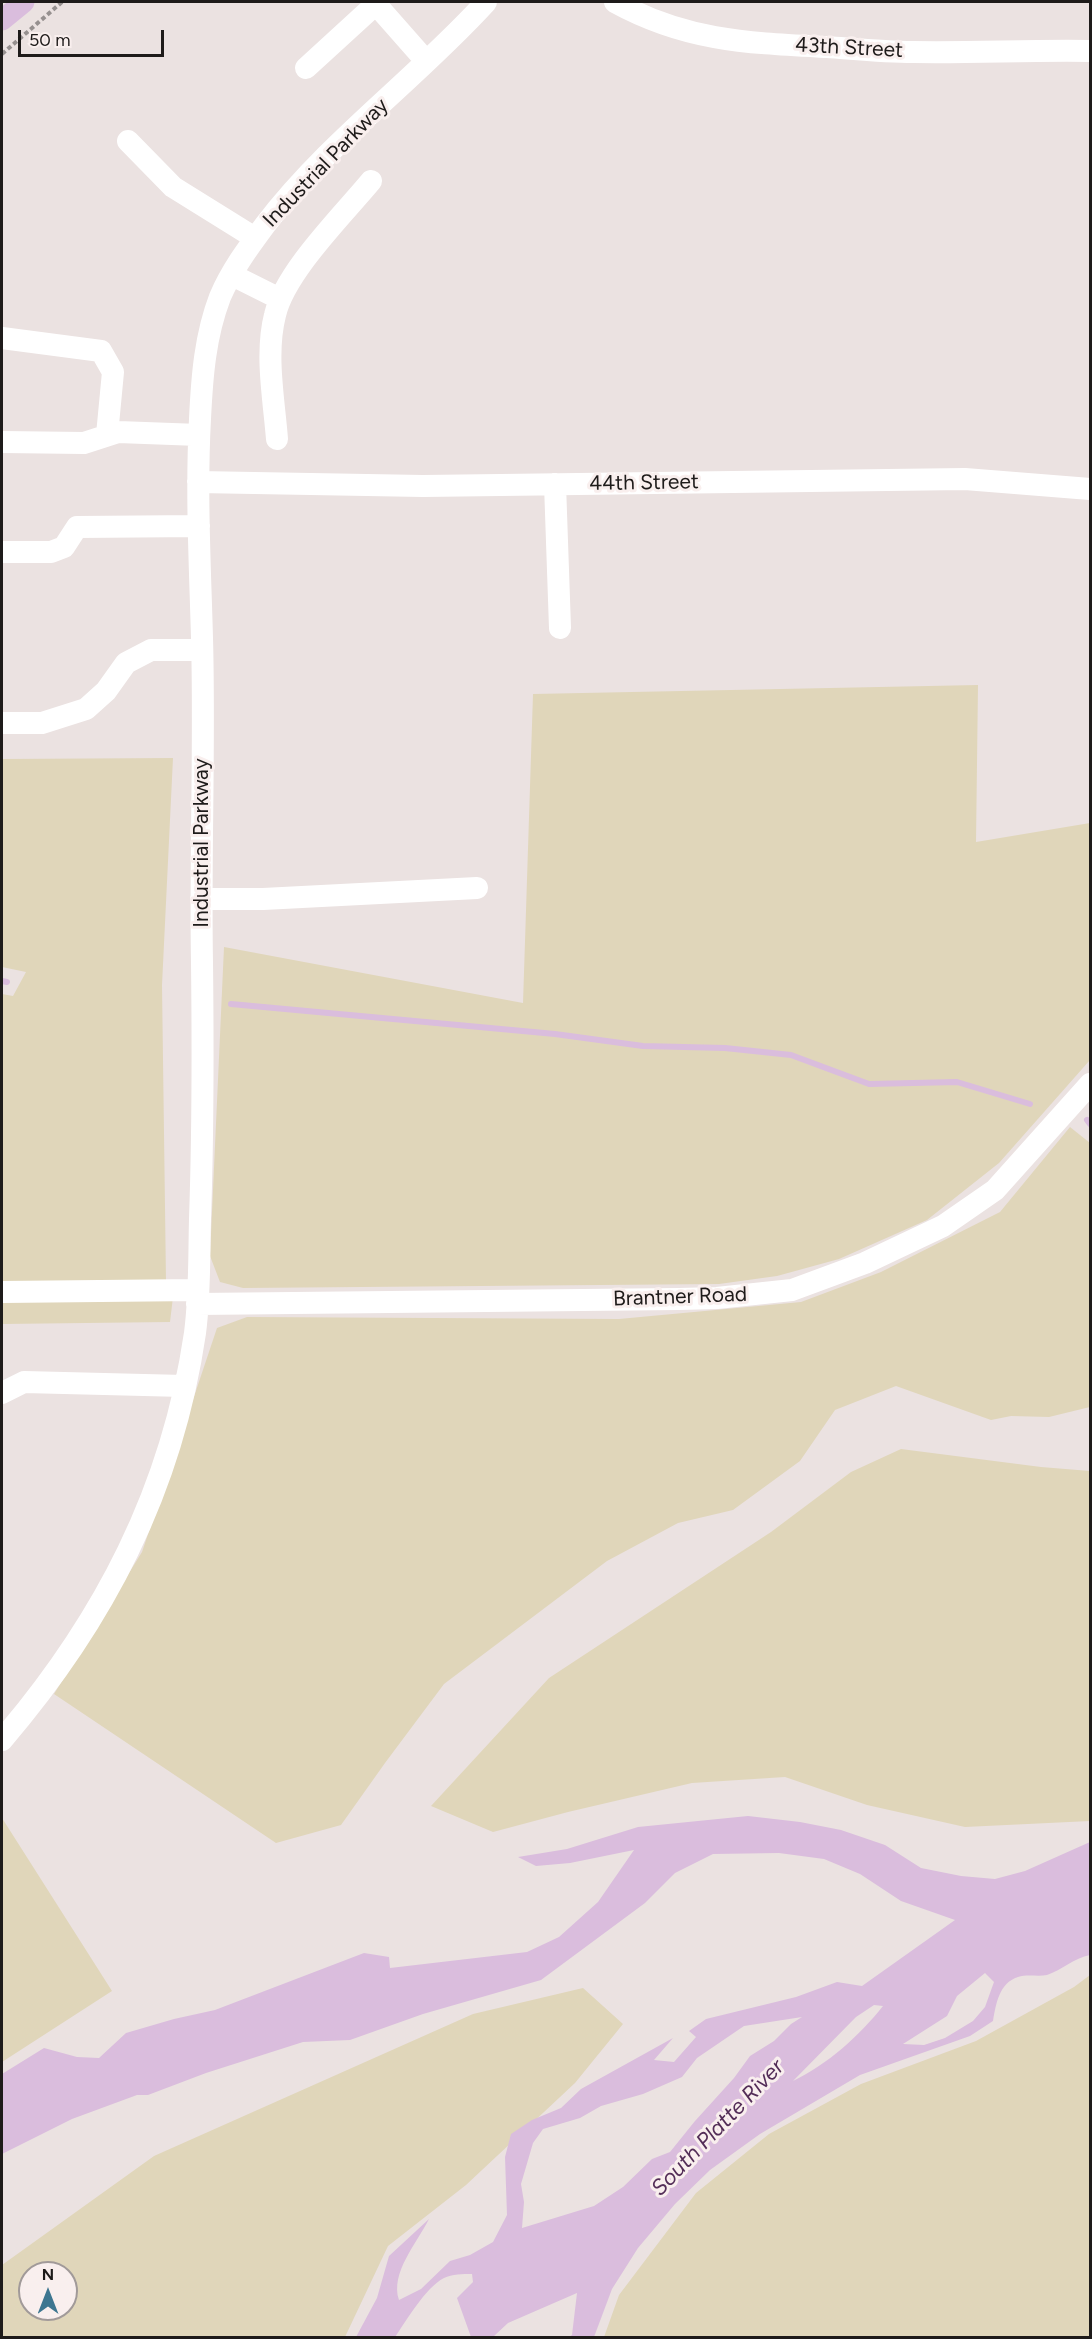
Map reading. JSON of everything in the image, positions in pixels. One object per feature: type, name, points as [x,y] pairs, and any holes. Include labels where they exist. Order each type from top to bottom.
[{"type":"street","name":"Industrial Parkway","points":[[2,1740],[39,1697],[70,1652],[115,1578],[142,1520],[166,1457],[195,1330],[204,1111],[201,899],[202,650],[198,482],[202,377],[208,334],[221,295],[255,238],[275,212],[310,173],[486,2]]},
{"type":"street","name":"43th Street","points":[[615,2],[674,28],[708,37],[744,42],[911,52],[1090,51]]},
{"type":"street","points":[[306,68],[375,3],[426,61]]},
{"type":"street","points":[[128,141],[174,187],[255,238]]},
{"type":"street","points":[[277,439],[272,339],[274,317],[280,299],[309,256],[371,181]]},
{"type":"street","points":[[232,275],[280,299]]},
{"type":"street","points":[[2,338],[100,351],[113,372],[107,435]]},
{"type":"street","points":[[2,442],[84,443],[118,432],[199,435]]},
{"type":"street","name":"44th Street","points":[[198,482],[423,486],[965,479],[1090,489]]},
{"type":"street","points":[[555,484],[560,628]]},
{"type":"street","points":[[2,552],[51,552],[64,548],[77,527],[199,526]]},
{"type":"street","points":[[2,723],[42,723],[86,709],[106,691],[126,663],[151,650],[202,650]]},
{"type":"street","points":[[201,899],[263,899],[477,888]]},
{"type":"street","name":"Brantner Road","points":[[2,1292],[198,1297],[679,1299],[717,1298],[792,1290],[865,1263],[943,1226],[995,1190],[1090,1084]]},
{"type":"street","points":[[2,1393],[24,1382],[184,1386]]},
{"type":"path","points":[[2,54],[62,2]]},
{"type":"shaded area","points":[[978,685],[976,842],[1090,823],[1090,1060],[999,1163],[927,1220],[839,1259],[777,1276],[719,1284],[243,1288],[220,1282],[210,1256],[224,947],[523,1003],[533,694]]},
{"type":"shaded area","points":[[173,758],[162,985],[166,1281],[2,1284],[2,994],[13,996],[26,972],[2,967],[2,759]]},
{"type":"shaded area","points":[[1070,1127],[1090,1143],[1090,1407],[1049,1417],[1011,1416],[991,1420],[896,1386],[835,1410],[800,1461],[733,1510],[678,1523],[607,1561],[444,1684],[341,1825],[276,1843],[54,1694],[142,1552],[217,1328],[247,1317],[619,1319],[801,1302],[881,1272],[1000,1212]]},
{"type":"shaded area","points":[[173,1297],[170,1322],[2,1324],[2,1300]]},
{"type":"shaded area","points":[[901,1449],[1090,1471],[1090,1821],[965,1827],[867,1805],[785,1777],[692,1783],[493,1832],[431,1806],[549,1678],[771,1532],[851,1472]]},
{"type":"shaded area","points":[[2,1818],[112,1991],[2,2062]]},
{"type":"shaded area","points":[[1090,1975],[1090,2337],[604,2337],[619,2295],[696,2193],[769,2134],[861,2084],[976,2041],[1074,1987]]},
{"type":"shaded area","points":[[583,1988],[623,2024],[575,2083],[466,2185],[388,2246],[345,2337],[2,2337],[2,2265],[154,2156],[473,2014]]},
{"type":"water","name":"South Platte River","points":[[748,1816],[800,1822],[841,1830],[885,1845],[921,1868],[961,1876],[995,1879],[1025,1871],[1090,1842],[1090,1955],[1047,1975],[1021,1976],[1012,1980],[1006,1984],[999,1995],[993,2021],[970,2036],[860,2075],[760,2134],[710,2170],[675,2204],[638,2248],[612,2289],[594,2337],[569,2337],[572,2335],[577,2293],[508,2323],[493,2337],[471,2337],[457,2298],[473,2282],[472,2274],[461,2274],[444,2278],[430,2289],[395,2337],[356,2337],[377,2298],[389,2256],[429,2219],[401,2269],[397,2290],[399,2300],[421,2289],[450,2261],[470,2255],[493,2242],[507,2215],[505,2157],[511,2134],[532,2120],[561,2108],[581,2089],[673,2038],[654,2060],[674,2062],[696,2037],[689,2031],[706,2019],[796,1997],[837,1982],[862,1986],[955,1920],[901,1901],[860,1874],[824,1859],[779,1853],[713,1854],[675,1873],[645,1903],[541,1980],[423,2014],[350,2040],[303,2042],[206,2073],[148,2095],[137,2095],[72,2119],[2,2154],[2,2074],[44,2048],[77,2057],[99,2058],[126,2033],[215,2010],[364,1953],[389,1957],[390,1968],[527,1952],[559,1937],[598,1902],[634,1850],[570,1863],[536,1866],[518,1857],[567,1849],[638,1827]],"holes":[[[985,1973],[994,1982],[985,2007],[973,2021],[945,2038],[924,2045],[903,2044],[947,2016],[957,1996]],[[874,2005],[883,2006],[842,2048],[818,2067],[793,2081],[856,2017]],[[802,2017],[791,2024],[774,2041],[750,2056],[670,2152],[652,2159],[623,2187],[594,2206],[522,2228],[524,2202],[521,2184],[533,2143],[543,2129],[580,2118],[601,2106],[643,2094],[682,2077],[697,2058],[744,2026]]]},
{"type":"waterway","points":[[2,20],[24,2]]},
{"type":"waterway","points":[[2,981],[7,982]]},
{"type":"waterway","points":[[231,1004],[555,1034],[643,1046],[725,1048],[791,1055],[869,1084],[957,1082],[1030,1104]]},
{"type":"waterway","points":[[1087,1120],[1090,1124]]}]
